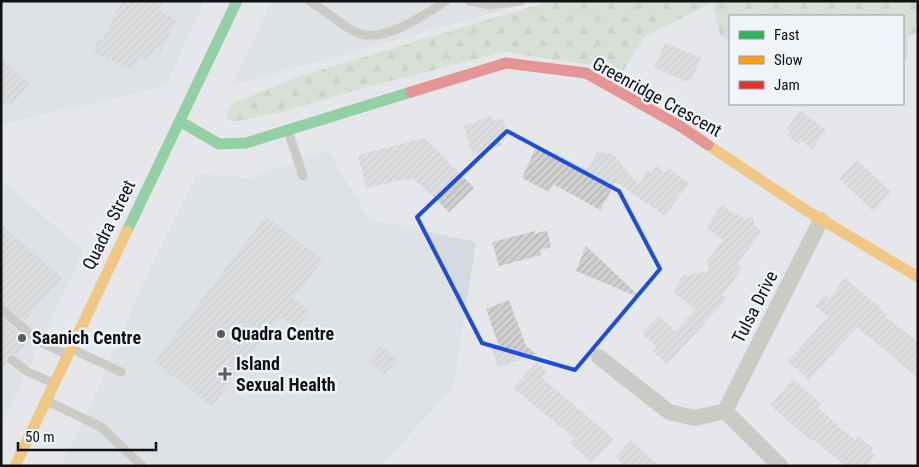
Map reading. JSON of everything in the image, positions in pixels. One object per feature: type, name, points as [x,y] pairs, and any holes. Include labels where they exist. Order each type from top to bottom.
[{"type":"street","name":"Quadra Street","points":[[15,466],[68,351],[237,1]]},
{"type":"street","name":"Greenridge Crescent","points":[[180,122],[219,144],[246,143],[506,63],[586,73],[680,126],[821,220],[918,277]]},
{"type":"street","name":"Tulsa Drive","points":[[725,411],[821,220]]},
{"type":"street","points":[[599,357],[669,412],[695,418],[725,411],[780,466]]},
{"type":"lane","points":[[309,1],[359,34],[375,34],[409,24],[446,1]]},
{"type":"lane","points":[[469,1],[490,5],[521,1]]},
{"type":"lane","points":[[288,131],[303,176]]},
{"type":"lane","points":[[1,309],[38,341],[121,372]]},
{"type":"lane","points":[[12,360],[28,372],[53,384]]},
{"type":"lane","points":[[45,400],[101,427],[142,466]]},
{"type":"highlighted area","points":[[507,131],[619,191],[660,269],[575,370],[482,343],[417,217]]},
{"type":"shaded area","points":[[1,1],[204,1],[166,86],[1,124]]},
{"type":"shaded area","points":[[272,1],[535,1],[232,85]]},
{"type":"shaded area","points":[[328,150],[368,219],[476,242],[453,388],[380,466],[61,466],[98,389],[142,286],[197,174],[251,178]]},
{"type":"shaded area","name":"Saanich Centre","points":[[1,179],[83,251],[1,426]]},
{"type":"green space","points":[[550,1],[918,1],[918,31],[908,37],[908,56],[904,59],[904,15],[729,15],[729,40],[720,35],[712,3],[645,36],[624,70],[504,52],[363,88],[282,112],[234,122],[226,118],[231,104],[298,77]]},
{"type":"building","points":[[121,1],[165,1],[160,11],[176,20],[161,51],[155,48],[148,61],[139,56],[133,70],[93,52],[99,38],[103,40]]},
{"type":"building","points":[[665,43],[701,58],[691,81],[685,81],[654,68]]},
{"type":"building","points":[[1,58],[29,84],[14,102],[1,105]]},
{"type":"building","points":[[800,110],[826,130],[812,149],[802,141],[799,145],[787,136],[791,131],[787,128]]},
{"type":"building","points":[[491,116],[493,121],[502,118],[508,135],[498,138],[501,145],[473,155],[464,126]]},
{"type":"building","points":[[425,138],[474,188],[449,212],[413,178],[366,188],[358,155]]},
{"type":"building","points":[[536,147],[553,155],[554,152],[587,169],[597,152],[613,154],[638,184],[648,170],[651,173],[656,166],[665,172],[668,168],[689,183],[665,216],[616,182],[600,210],[555,185],[553,185],[549,192],[522,178]]},
{"type":"building","points":[[857,160],[891,192],[873,211],[839,179]]},
{"type":"building","points":[[722,205],[735,215],[737,213],[744,218],[753,217],[754,225],[761,230],[760,234],[738,263],[742,269],[722,295],[727,298],[667,365],[653,351],[656,347],[642,334],[659,316],[675,331],[696,309],[675,294],[674,288],[683,276],[709,271],[707,261],[723,240],[706,227]]},
{"type":"building","name":"Quadra Centre","points":[[266,216],[323,260],[293,299],[310,311],[297,329],[280,317],[212,406],[154,362]]},
{"type":"building","points":[[1,224],[62,278],[24,321],[1,303]]},
{"type":"building","points":[[547,230],[551,247],[540,250],[541,255],[499,266],[492,242],[535,231],[535,234]]},
{"type":"building","points":[[586,246],[639,296],[576,271]]},
{"type":"building","points":[[845,278],[880,307],[879,309],[887,315],[885,316],[918,342],[918,378],[857,327],[809,380],[788,361],[828,317],[815,306],[824,295],[829,299]]},
{"type":"building","points":[[509,300],[526,346],[536,354],[498,368],[492,349],[499,346],[486,309]]},
{"type":"building","points":[[1,317],[28,341],[16,355],[7,356],[8,364],[1,372]]},
{"type":"building","points":[[381,346],[397,360],[385,375],[368,361]]},
{"type":"building","points":[[537,362],[547,372],[542,378],[614,439],[592,463],[570,443],[574,438],[513,388]]},
{"type":"building","points":[[793,379],[821,404],[818,407],[840,428],[855,440],[858,436],[873,448],[870,452],[875,455],[867,466],[846,466],[812,439],[810,440],[770,405]]},
{"type":"building","points":[[631,440],[659,466],[625,466],[616,457]]},
{"type":"traffic: fast","points":[[127,231],[237,1]]},
{"type":"traffic: fast","points":[[181,122],[219,144],[246,143],[411,92]]},
{"type":"traffic: slow","points":[[708,145],[807,211],[918,277]]},
{"type":"traffic: slow","points":[[15,466],[127,231]]},
{"type":"traffic: jam","points":[[411,92],[506,63],[586,73],[680,126],[708,145]]},
{"type":"place","name":"Quadra Centre","points":[[221,334]]},
{"type":"place","name":"Saanich Centre","points":[[22,338]]},
{"type":"place","name":"Island Sexual Health","points":[[225,374]]}]
